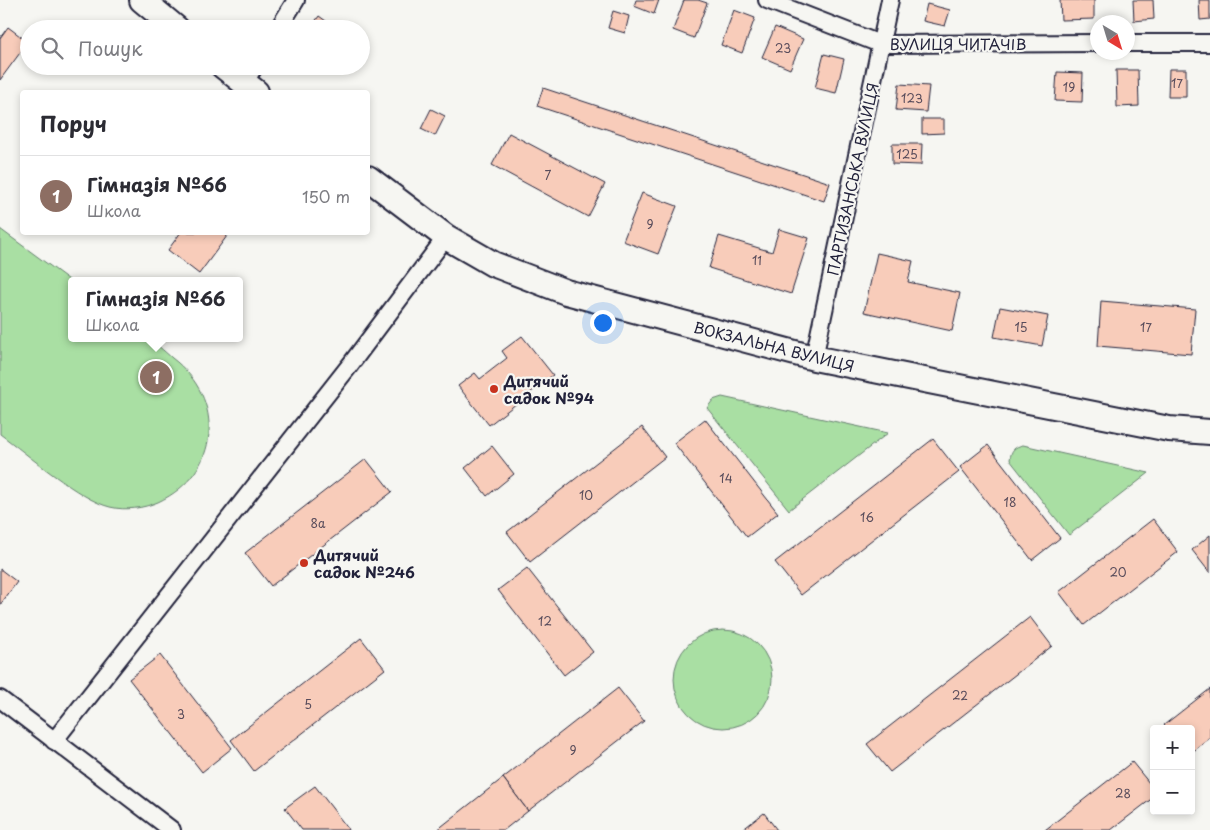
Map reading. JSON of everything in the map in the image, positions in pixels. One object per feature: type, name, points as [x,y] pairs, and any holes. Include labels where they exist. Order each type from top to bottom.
[{"type":"street","points":[[142,0],[166,20]]},
{"type":"street","points":[[284,20],[296,0]]},
{"type":"street","name":"ВУЛИЦЯ ЧИТАЧІВ","points":[[767,0],[880,44],[1090,43]]},
{"type":"street","name":"ПАРТИЗАНСЬКА ВУЛИЦЯ","points":[[814,358],[890,0]]},
{"type":"street","points":[[1135,43],[1210,43]]},
{"type":"street","points":[[240,75],[252,81]]},
{"type":"street","name":"ВОКЗАЛЬНА ВУЛИЦЯ","points":[[370,180],[446,237],[494,264],[566,292],[814,358],[1169,429],[1210,432]]},
{"type":"street","points":[[54,741],[350,365],[446,237]]},
{"type":"street","points":[[0,699],[172,830]]},
{"type":"green space","points":[[0,229],[68,279],[68,342],[152,342],[189,375],[201,394],[208,414],[209,434],[204,455],[194,473],[179,489],[158,502],[129,509],[110,507],[84,495],[69,486],[0,434]]},
{"type":"green space","points":[[722,397],[888,433],[789,510],[707,408],[713,400]]},
{"type":"green space","points":[[1023,445],[1149,473],[1069,535],[1010,460],[1014,450]]},
{"type":"green space","points":[[723,630],[742,634],[757,645],[768,660],[772,679],[768,698],[757,713],[742,724],[723,728],[704,724],[689,713],[678,698],[674,679],[678,660],[689,645],[704,634]]},
{"type":"building","points":[[636,0],[659,0],[654,14],[634,6]]},
{"type":"building","points":[[684,0],[698,0],[707,3],[694,38],[673,30]]},
{"type":"building","points":[[1060,0],[1094,0],[1094,15],[1090,15],[1090,19],[1061,20]]},
{"type":"building","points":[[1133,0],[1153,0],[1154,19],[1135,21]]},
{"type":"building","points":[[1199,0],[1210,0],[1210,19],[1200,20]]},
{"type":"building","points":[[927,4],[950,10],[945,26],[923,21]]},
{"type":"building","points":[[734,10],[755,18],[742,53],[721,45]]},
{"type":"building","points":[[613,11],[629,16],[625,33],[608,28]]},
{"type":"building","points":[[319,16],[325,20],[316,20]]},
{"type":"building","points":[[8,27],[20,36],[20,53],[0,80],[0,38]]},
{"type":"building","points":[[775,27],[803,39],[790,69],[762,57]]},
{"type":"building","points":[[824,54],[844,59],[836,93],[815,88]]},
{"type":"building","points":[[1169,69],[1186,69],[1186,97],[1168,97]]},
{"type":"building","points":[[1116,70],[1138,70],[1139,106],[1117,107]]},
{"type":"building","points":[[1057,72],[1083,73],[1082,102],[1055,101]]},
{"type":"building","points":[[899,84],[929,86],[926,112],[896,110]]},
{"type":"building","points":[[543,88],[830,183],[824,201],[537,106]]},
{"type":"building","points":[[431,109],[445,116],[435,136],[421,129]]},
{"type":"building","points":[[922,119],[944,119],[944,133],[922,134]]},
{"type":"building","points":[[509,133],[605,184],[588,217],[492,165]]},
{"type":"building","points":[[892,144],[922,144],[921,165],[892,164]]},
{"type":"building","points":[[642,193],[677,206],[658,254],[623,241]]},
{"type":"building","points":[[779,229],[809,238],[791,294],[709,268],[719,236],[772,252]]},
{"type":"building","points":[[179,235],[228,235],[199,274],[168,250]]},
{"type":"building","points":[[877,253],[913,261],[908,282],[960,293],[952,331],[864,312]]},
{"type":"building","points":[[1101,301],[1195,309],[1191,354],[1098,346]]},
{"type":"building","points":[[1000,307],[1048,316],[1042,346],[994,337]]},
{"type":"building","points":[[522,336],[553,375],[489,425],[458,386],[475,373],[480,379],[507,358],[502,351]]},
{"type":"building","points":[[705,419],[778,513],[747,537],[674,443]]},
{"type":"building","points":[[642,427],[665,457],[530,562],[507,532]]},
{"type":"building","points":[[933,439],[959,472],[801,595],[775,562]]},
{"type":"building","points":[[988,445],[1060,538],[1032,560],[960,467]]},
{"type":"building","points":[[492,446],[514,474],[487,496],[465,468]]},
{"type":"building","points":[[366,459],[392,492],[271,586],[245,553]]},
{"type":"building","points":[[1153,519],[1178,552],[1084,625],[1059,592]]},
{"type":"building","points":[[1210,535],[1210,573],[1192,550]]},
{"type":"building","points":[[527,568],[593,652],[564,675],[498,590]]},
{"type":"building","points":[[0,569],[17,582],[0,605]]},
{"type":"building","points":[[1030,617],[1052,646],[890,772],[867,744]]},
{"type":"building","points":[[361,638],[385,669],[254,771],[231,740]]},
{"type":"building","points":[[160,655],[232,748],[202,772],[129,679]]},
{"type":"building","points":[[618,688],[644,721],[528,811],[503,778]]},
{"type":"building","points":[[1210,689],[1210,738],[1195,750],[1195,725],[1164,725]]},
{"type":"building","points":[[1132,762],[1150,784],[1150,800],[1111,830],[1045,830]]},
{"type":"building","points":[[503,778],[528,811],[504,830],[437,830]]},
{"type":"building","points":[[315,786],[349,830],[302,830],[285,808]]},
{"type":"building","points":[[764,813],[777,830],[742,830]]},
{"type":"place","name":"Гімназія №66","points":[[156,377]]},
{"type":"place","name":"Дитячий садок №94","points":[[494,389]]},
{"type":"place","name":"Дитячий садок №246","points":[[304,563]]}]
